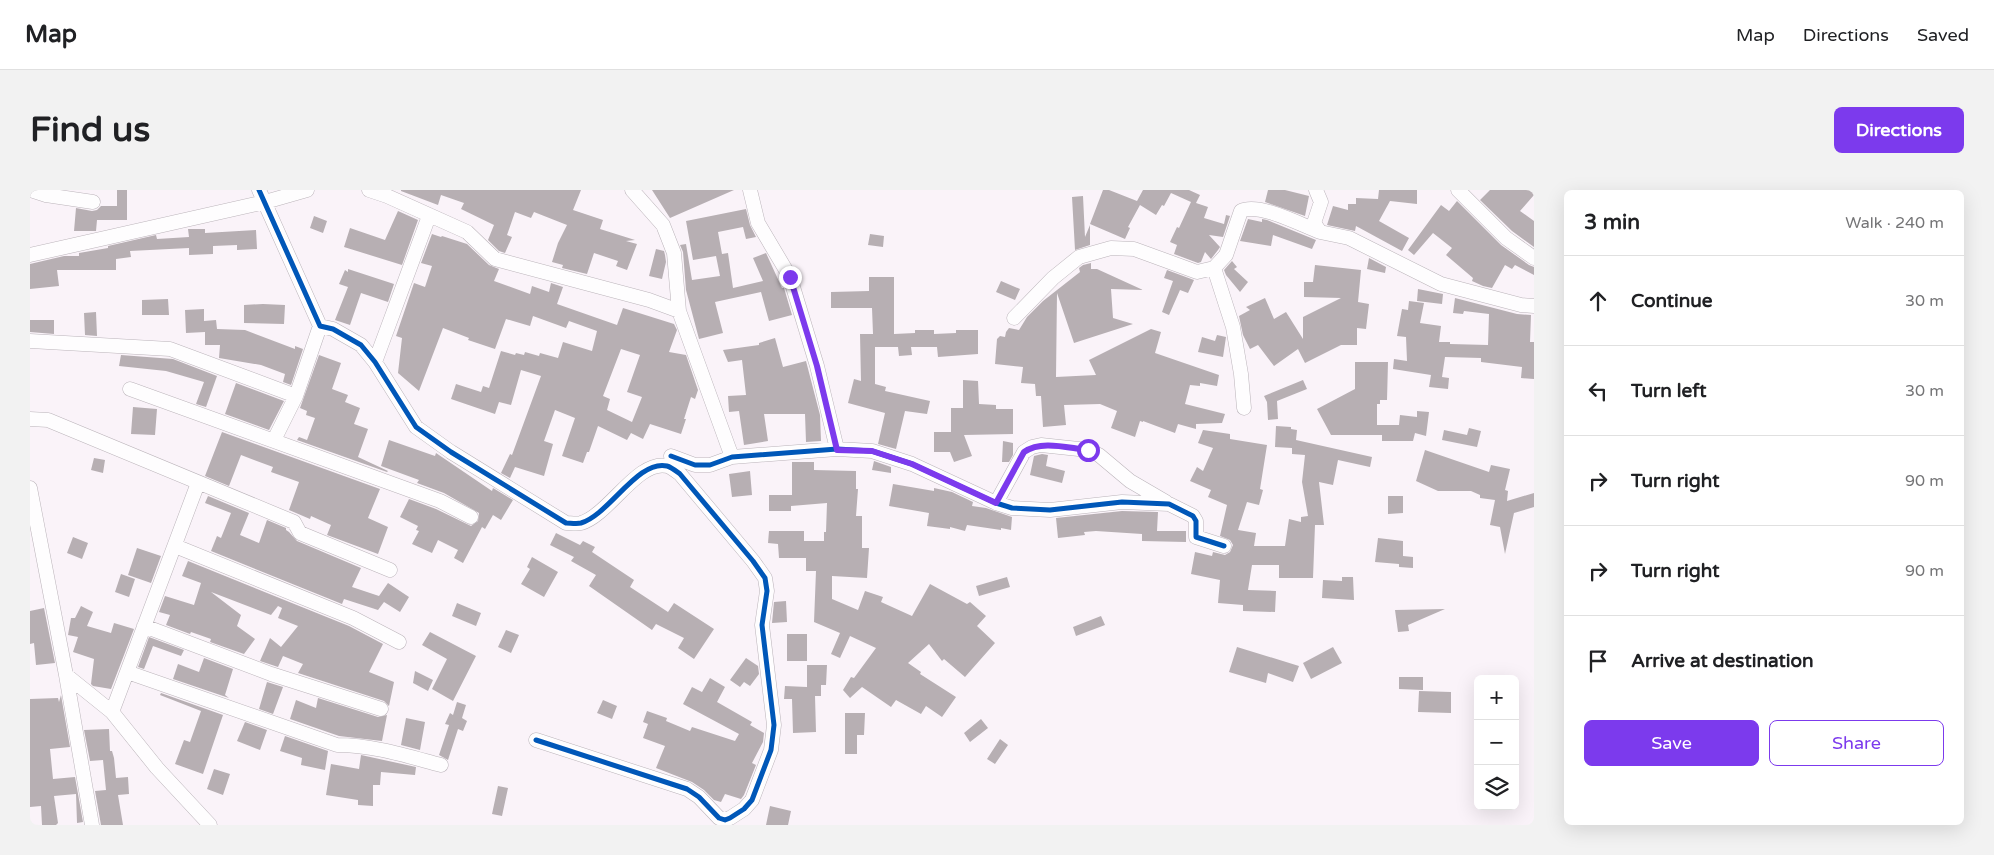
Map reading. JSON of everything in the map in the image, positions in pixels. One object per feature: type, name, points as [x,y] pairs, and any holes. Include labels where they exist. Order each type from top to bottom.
[{"type":"street","points":[[30,190],[46,195],[93,202]]},
{"type":"street","points":[[30,255],[262,196],[307,190]]},
{"type":"street","points":[[369,190],[387,196],[467,232],[495,259],[649,300],[679,311]]},
{"type":"street","points":[[632,190],[663,225],[674,253],[679,311],[732,457]]},
{"type":"street","points":[[750,190],[758,223],[790,277],[817,366],[837,450]]},
{"type":"street","points":[[1316,190],[1321,202],[1314,223],[1320,232]]},
{"type":"street","points":[[1458,190],[1506,238],[1534,258]]},
{"type":"street","points":[[262,196],[320,326],[296,396],[274,440]]},
{"type":"street","points":[[1014,318],[1053,278],[1079,257],[1111,248],[1134,249],[1197,272],[1214,268],[1226,255],[1241,211],[1260,209],[1320,232],[1350,238],[1441,284],[1521,305],[1534,306]]},
{"type":"street","points":[[375,362],[429,216]]},
{"type":"street","points":[[1214,268],[1233,327],[1241,374],[1244,408]]},
{"type":"street","points":[[320,326],[333,329],[361,346],[375,362],[416,427],[468,462],[566,522],[581,523],[596,514],[646,470],[658,465],[668,466],[680,474],[765,578],[767,591],[762,624],[774,725],[771,750],[752,800],[744,809],[725,820],[719,818],[699,797],[687,789],[536,740]]},
{"type":"street","points":[[30,340],[170,350],[296,396]]},
{"type":"street","points":[[130,389],[440,501],[471,517]]},
{"type":"street","points":[[30,419],[48,420],[294,522],[300,533],[390,570]]},
{"type":"street","points":[[996,503],[1024,452],[1032,447],[1041,445],[1088,450],[1099,455],[1130,481],[1193,516],[1196,521],[1196,538],[1224,546]]},
{"type":"street","points":[[671,456],[695,465],[710,465],[732,457],[837,450],[872,451],[912,464],[996,503],[1012,508],[1050,510],[1122,502],[1169,504]]},
{"type":"street","points":[[112,712],[198,483]]},
{"type":"street","points":[[30,488],[66,675],[92,825]]},
{"type":"street","points":[[175,546],[353,618],[399,642]]},
{"type":"street","points":[[144,626],[271,674],[381,709]]},
{"type":"street","points":[[127,672],[337,745],[356,745],[441,765]]},
{"type":"street","points":[[66,675],[112,712],[157,768],[210,825]]},
{"type":"building","points":[[117,190],[127,190],[127,220],[97,220],[96,231],[74,231],[76,208],[92,211],[97,210],[101,206],[117,206]]},
{"type":"building","points":[[401,190],[581,190],[573,210],[603,220],[600,229],[635,240],[626,241],[637,244],[627,270],[616,266],[618,261],[594,253],[587,274],[562,268],[563,265],[552,262],[558,243],[567,225],[534,212],[531,218],[515,212],[507,235],[512,237],[505,253],[499,251],[488,240],[494,225],[461,209],[464,203],[441,195],[438,205]]},
{"type":"building","points":[[652,190],[734,190],[670,218]]},
{"type":"building","points":[[1103,190],[1109,190],[1137,201],[1143,190],[1189,190],[1200,195],[1196,203],[1208,207],[1204,218],[1224,224],[1226,215],[1230,216],[1223,237],[1209,235],[1220,247],[1211,259],[1205,252],[1201,262],[1198,263],[1174,254],[1177,245],[1170,242],[1191,202],[1171,193],[1164,206],[1162,205],[1156,215],[1140,205],[1128,227],[1130,228],[1125,239],[1090,224]]},
{"type":"building","points":[[1268,190],[1285,190],[1309,196],[1305,216],[1265,202]]},
{"type":"building","points":[[1379,190],[1417,190],[1417,204],[1390,201],[1379,221],[1409,238],[1402,251],[1356,226],[1355,231],[1327,225],[1333,206],[1348,210],[1348,204],[1356,204],[1356,198],[1378,199]]},
{"type":"building","points":[[1490,190],[1534,190],[1534,195],[1520,211],[1534,221],[1534,247],[1512,231],[1480,200]]},
{"type":"building","points":[[1083,196],[1085,237],[1090,225],[1090,245],[1075,250],[1072,197]]},
{"type":"building","points":[[1457,201],[1501,245],[1534,267],[1534,275],[1515,265],[1512,269],[1505,265],[1492,288],[1483,286],[1472,281],[1473,278],[1446,255],[1452,248],[1433,233],[1414,255],[1408,250],[1441,205],[1449,211]]},
{"type":"building","points":[[746,209],[750,225],[756,237],[746,239],[743,227],[718,232],[722,254],[728,253],[733,288],[763,281],[753,258],[766,253],[782,288],[784,288],[792,315],[769,321],[761,292],[715,302],[723,333],[699,339],[686,290],[683,252],[680,245],[686,244],[692,280],[720,276],[716,256],[693,260],[686,221]]},
{"type":"building","points":[[398,211],[418,220],[402,265],[344,247],[350,228],[385,240]]},
{"type":"building","points":[[314,216],[327,221],[323,233],[310,228]]},
{"type":"building","points":[[1248,219],[1262,222],[1262,219],[1267,220],[1316,240],[1312,249],[1273,235],[1271,246],[1240,241]]},
{"type":"building","points":[[188,229],[205,229],[205,233],[256,230],[257,249],[237,250],[237,245],[213,246],[213,254],[189,255],[189,248],[130,251],[131,257],[116,259],[116,270],[57,270],[59,286],[30,289],[30,264],[64,256],[79,256],[79,253],[108,248],[108,246],[156,235],[157,239],[189,237]]},
{"type":"building","points":[[432,234],[442,236],[467,244],[489,265],[499,269],[494,281],[530,294],[532,286],[549,292],[551,283],[563,287],[557,304],[617,325],[623,308],[674,324],[677,330],[669,352],[686,355],[698,390],[695,399],[691,397],[681,434],[650,424],[643,439],[631,433],[627,440],[598,426],[583,463],[562,456],[575,418],[555,410],[544,441],[553,444],[544,476],[515,467],[510,478],[501,473],[510,454],[512,455],[541,376],[521,370],[511,405],[499,402],[495,414],[451,399],[456,384],[481,392],[483,386],[489,388],[501,351],[515,355],[516,353],[524,355],[525,352],[539,356],[540,353],[558,358],[563,342],[592,351],[597,331],[569,321],[566,328],[533,316],[530,326],[506,319],[495,349],[468,340],[469,338],[443,328],[419,391],[398,373],[402,338],[396,336],[414,283],[425,287],[432,266],[421,263]],"holes":[[[621,349],[640,355],[627,392],[642,397],[632,422],[607,410],[610,399],[603,396]]]},
{"type":"building","points":[[870,234],[884,236],[883,247],[868,245]]},
{"type":"building","points":[[656,249],[664,251],[665,255],[666,262],[662,279],[649,276]]},
{"type":"building","points":[[1369,258],[1386,267],[1385,273],[1367,269]]},
{"type":"building","points":[[1232,261],[1237,267],[1234,269],[1248,282],[1240,292],[1224,270]]},
{"type":"building","points":[[1091,263],[1091,269],[1097,269],[1143,290],[1111,289],[1113,318],[1133,324],[1074,343],[1057,293],[1056,377],[1096,375],[1089,360],[1151,329],[1161,332],[1155,353],[1219,375],[1217,386],[1200,383],[1200,386],[1190,385],[1185,404],[1225,414],[1222,423],[1196,424],[1196,429],[1178,424],[1175,433],[1140,421],[1135,437],[1111,428],[1117,411],[1100,404],[1064,405],[1066,425],[1043,427],[1041,396],[1036,396],[1035,384],[1021,383],[1023,367],[995,364],[997,339],[1000,336],[1005,337],[1009,328],[1019,330],[1027,317],[1043,301],[1080,272],[1079,268]]},
{"type":"building","points":[[1315,265],[1361,270],[1358,302],[1369,304],[1366,329],[1357,328],[1357,345],[1341,345],[1305,363],[1298,349],[1274,366],[1258,345],[1250,349],[1243,335],[1239,316],[1250,310],[1246,307],[1265,298],[1274,319],[1286,312],[1303,339],[1303,317],[1341,298],[1304,297],[1304,282],[1313,282]]},
{"type":"building","points":[[348,269],[394,284],[388,302],[361,293],[350,325],[335,320],[348,287],[339,284],[345,270],[348,272]]},
{"type":"building","points":[[1167,270],[1194,280],[1188,293],[1180,290],[1169,315],[1162,312],[1173,281],[1164,278]]},
{"type":"building","points":[[869,277],[894,277],[894,334],[915,333],[915,330],[934,330],[934,334],[956,333],[956,330],[978,330],[978,354],[938,357],[937,347],[911,347],[912,355],[899,356],[898,347],[875,347],[875,384],[886,387],[885,391],[930,401],[927,414],[905,411],[896,449],[878,444],[885,413],[848,403],[854,379],[861,381],[860,334],[873,334],[872,308],[831,308],[831,292],[869,291]]},
{"type":"building","points":[[1001,281],[1020,289],[1015,300],[996,292]]},
{"type":"building","points":[[1418,289],[1443,294],[1442,304],[1417,301]]},
{"type":"building","points":[[1455,298],[1517,314],[1531,315],[1530,342],[1534,342],[1534,379],[1521,378],[1522,367],[1481,362],[1481,358],[1445,357],[1442,377],[1449,378],[1448,389],[1429,387],[1431,375],[1393,369],[1394,359],[1407,361],[1406,337],[1397,336],[1402,309],[1408,310],[1409,301],[1424,303],[1420,323],[1441,326],[1439,342],[1488,345],[1489,314],[1464,311],[1463,314],[1453,313]]},
{"type":"building","points":[[168,299],[169,315],[142,315],[142,300]]},
{"type":"building","points":[[244,305],[285,305],[284,324],[244,323]]},
{"type":"building","points":[[204,309],[204,321],[216,320],[217,329],[245,330],[295,349],[295,346],[303,349],[291,385],[283,382],[285,374],[261,365],[219,358],[220,345],[205,345],[205,332],[186,333],[185,310]]},
{"type":"building","points":[[96,312],[97,336],[85,335],[84,313]]},
{"type":"building","points":[[30,320],[54,320],[54,334],[30,332]]},
{"type":"building","points":[[1217,335],[1226,337],[1223,357],[1198,352],[1202,337],[1215,341]]},
{"type":"building","points":[[775,338],[783,367],[806,361],[820,415],[821,441],[806,442],[805,414],[764,414],[768,441],[744,445],[739,411],[729,412],[728,396],[746,395],[742,360],[728,362],[723,350],[759,345],[759,343]]},
{"type":"building","points":[[121,355],[173,359],[217,376],[206,407],[196,404],[204,382],[166,371],[119,366]]},
{"type":"building","points":[[319,355],[341,363],[332,389],[348,395],[345,402],[360,408],[354,424],[368,429],[358,457],[387,472],[297,440],[299,437],[307,440],[315,418],[306,415],[307,411],[300,408]]},
{"type":"building","points":[[1355,362],[1388,362],[1387,400],[1380,400],[1380,404],[1377,404],[1377,425],[1399,425],[1400,415],[1417,417],[1417,411],[1429,412],[1426,436],[1415,433],[1413,441],[1382,441],[1382,435],[1331,435],[1317,409],[1355,389]]},
{"type":"building","points":[[963,380],[978,381],[979,404],[996,405],[996,409],[1013,409],[1013,434],[964,435],[972,456],[954,462],[950,452],[934,452],[934,432],[951,432],[951,408],[963,408]]},
{"type":"building","points":[[1303,380],[1307,389],[1277,401],[1278,419],[1268,420],[1267,402],[1264,396]]},
{"type":"building","points":[[236,383],[284,401],[269,430],[225,414]]},
{"type":"building","points":[[133,407],[157,409],[155,435],[131,434]]},
{"type":"building","points":[[1276,426],[1291,427],[1291,429],[1297,430],[1296,440],[1372,457],[1370,467],[1338,460],[1333,485],[1319,482],[1324,525],[1315,525],[1313,578],[1279,578],[1279,565],[1252,565],[1248,590],[1276,591],[1275,612],[1243,611],[1243,605],[1218,603],[1220,580],[1191,574],[1195,552],[1212,556],[1213,552],[1225,555],[1230,552],[1233,545],[1230,540],[1220,536],[1227,505],[1208,497],[1211,490],[1190,481],[1197,467],[1203,471],[1213,448],[1198,443],[1203,430],[1230,434],[1230,439],[1267,445],[1260,489],[1263,490],[1259,505],[1247,502],[1238,530],[1256,533],[1254,546],[1285,546],[1289,519],[1301,522],[1301,517],[1308,516],[1302,482],[1305,455],[1292,454],[1292,448],[1275,447]]},
{"type":"building","points":[[1469,428],[1481,431],[1477,447],[1442,440],[1444,430],[1467,435]]},
{"type":"building","points":[[222,432],[380,489],[368,518],[388,527],[378,554],[327,535],[331,525],[311,516],[310,519],[289,510],[299,482],[271,472],[273,467],[241,455],[229,486],[205,476]]},
{"type":"building","points":[[389,440],[435,456],[436,453],[492,491],[493,488],[513,500],[501,520],[493,515],[485,529],[482,527],[463,563],[454,558],[458,550],[438,540],[432,553],[412,544],[419,531],[416,530],[418,526],[400,517],[409,499],[436,509],[471,526],[478,521],[479,513],[444,493],[417,483],[419,480],[381,466]]},
{"type":"building","points":[[1003,441],[1013,443],[1013,455],[1009,462],[1002,462]]},
{"type":"building","points":[[1425,450],[1489,472],[1491,465],[1510,469],[1505,490],[1508,491],[1507,501],[1534,493],[1534,507],[1514,513],[1505,554],[1500,527],[1490,525],[1495,500],[1480,498],[1480,495],[1471,491],[1438,491],[1416,481]]},
{"type":"building","points":[[1048,455],[1046,466],[1065,471],[1062,483],[1030,475],[1034,456]]},
{"type":"building","points":[[94,458],[105,460],[103,473],[91,470]]},
{"type":"building","points":[[874,461],[891,467],[891,473],[872,470]]},
{"type":"building","points":[[792,462],[814,462],[814,470],[856,471],[856,489],[858,489],[856,516],[862,516],[862,548],[869,548],[867,578],[832,576],[832,599],[858,610],[865,591],[883,597],[881,602],[912,616],[930,584],[967,604],[970,602],[986,616],[977,626],[995,643],[965,677],[944,659],[942,661],[929,644],[908,663],[921,672],[920,674],[956,697],[942,717],[926,706],[921,714],[896,700],[891,707],[862,687],[850,698],[843,690],[851,677],[854,678],[876,648],[850,636],[840,658],[831,654],[840,633],[814,622],[816,571],[806,571],[806,558],[779,558],[778,544],[768,543],[769,531],[804,531],[804,541],[824,541],[827,503],[791,506],[791,511],[769,511],[769,495],[792,495]]},
{"type":"building","points":[[750,471],[752,495],[732,497],[729,474]]},
{"type":"building","points":[[893,484],[934,491],[934,488],[952,492],[973,502],[972,506],[986,508],[1012,517],[1011,530],[967,525],[965,531],[950,527],[950,529],[927,526],[929,513],[889,506]]},
{"type":"building","points":[[208,496],[249,513],[240,535],[259,543],[267,520],[286,528],[297,541],[361,568],[352,587],[379,596],[388,583],[409,597],[400,612],[384,602],[378,610],[344,599],[342,604],[211,551],[217,536],[221,538],[231,513],[205,503]]},
{"type":"building","points":[[1388,496],[1403,496],[1403,513],[1388,514]]},
{"type":"building","points":[[1122,511],[1158,512],[1157,531],[1186,531],[1186,542],[1142,541],[1142,534],[1096,531],[1084,532],[1085,535],[1058,538],[1056,518]]},
{"type":"building","points":[[556,533],[580,545],[583,541],[595,547],[592,552],[634,580],[630,587],[668,612],[674,603],[714,629],[694,659],[678,648],[684,638],[656,624],[652,630],[589,586],[596,575],[571,561],[574,557],[550,545]]},
{"type":"building","points":[[73,537],[88,543],[82,559],[67,553]]},
{"type":"building","points":[[1378,538],[1403,541],[1403,556],[1413,557],[1413,568],[1399,567],[1399,564],[1375,562]]},
{"type":"building","points":[[137,548],[161,556],[151,583],[128,575]]},
{"type":"building","points":[[532,557],[558,572],[544,597],[521,584],[530,569],[527,567]]},
{"type":"building","points":[[188,561],[349,626],[383,644],[369,672],[394,682],[389,706],[384,701],[298,673],[303,664],[283,656],[278,667],[260,661],[270,638],[281,647],[298,626],[278,618],[282,608],[278,606],[271,615],[211,592],[241,615],[237,626],[255,639],[244,654],[210,642],[211,639],[166,625],[170,615],[159,612],[165,596],[194,605],[201,583],[182,576]]},
{"type":"building","points":[[121,574],[135,579],[129,597],[115,592]]},
{"type":"building","points":[[1007,577],[1010,587],[979,596],[976,586]]},
{"type":"building","points":[[1342,577],[1353,577],[1354,600],[1322,598],[1323,580],[1342,581]]},
{"type":"building","points":[[786,601],[787,622],[772,623],[774,602]]},
{"type":"building","points":[[457,603],[481,613],[476,626],[452,616]]},
{"type":"building","points":[[81,606],[93,612],[87,626],[111,633],[114,623],[134,629],[111,689],[93,686],[91,684],[94,659],[73,652],[78,637],[68,635],[71,618],[75,618]]},
{"type":"building","points":[[44,608],[55,663],[36,665],[34,643],[30,644],[30,611]]},
{"type":"building","points":[[1445,609],[1408,625],[1409,631],[1398,632],[1395,610]]},
{"type":"building","points":[[1101,616],[1105,625],[1076,636],[1073,627]]},
{"type":"building","points":[[506,630],[519,635],[511,653],[498,647]]},
{"type":"building","points":[[430,632],[476,656],[453,701],[432,689],[447,659],[422,645]]},
{"type":"building","points":[[787,634],[807,634],[807,661],[787,661]]},
{"type":"building","points":[[149,637],[184,650],[181,656],[153,646],[144,669],[138,667]]},
{"type":"building","points":[[1237,647],[1299,666],[1293,682],[1268,673],[1266,683],[1229,672]]},
{"type":"building","points":[[1333,647],[1342,663],[1311,679],[1303,663]]},
{"type":"building","points":[[204,658],[233,669],[225,695],[229,698],[173,679],[178,664],[199,672]]},
{"type":"building","points":[[746,658],[758,666],[759,674],[750,686],[744,682],[740,687],[730,680]]},
{"type":"building","points":[[807,665],[827,665],[826,685],[821,685],[821,696],[815,696],[816,732],[793,733],[792,699],[784,699],[785,686],[807,687]]},
{"type":"building","points":[[415,671],[433,680],[428,691],[413,683]]},
{"type":"building","points":[[1399,677],[1423,677],[1423,690],[1399,689]]},
{"type":"building","points":[[710,678],[725,687],[717,702],[752,722],[750,725],[764,733],[763,742],[752,763],[756,765],[741,799],[725,794],[721,802],[714,800],[692,782],[656,768],[665,746],[643,738],[648,724],[643,722],[647,711],[667,718],[666,721],[690,731],[692,727],[735,741],[739,734],[683,704],[692,687],[702,692]]},
{"type":"building","points":[[267,682],[283,687],[273,714],[259,709]]},
{"type":"building","points":[[1419,691],[1451,692],[1451,713],[1418,712]]},
{"type":"building","points":[[161,693],[223,715],[203,774],[175,764],[184,740],[190,742],[201,711],[160,695]]},
{"type":"building","points":[[61,695],[70,747],[50,749],[53,779],[75,777],[83,822],[77,823],[76,794],[54,796],[58,823],[56,825],[42,825],[41,806],[30,807],[30,699],[58,698],[59,702]]},
{"type":"building","points":[[318,698],[378,717],[387,715],[382,741],[339,736],[290,719],[296,700],[316,708]]},
{"type":"building","points":[[603,700],[617,706],[612,719],[597,713]]},
{"type":"building","points":[[457,702],[466,705],[462,718],[467,721],[463,731],[458,729],[448,760],[439,755],[449,725],[445,724],[450,713],[453,715]]},
{"type":"building","points":[[845,713],[865,713],[864,735],[857,735],[857,754],[845,754]]},
{"type":"building","points":[[406,718],[425,722],[420,750],[401,745]]},
{"type":"building","points":[[981,719],[988,728],[970,742],[964,733]]},
{"type":"building","points":[[245,722],[267,730],[260,750],[237,741]]},
{"type":"building","points":[[109,729],[110,751],[112,751],[114,758],[116,778],[128,777],[129,794],[118,795],[123,825],[101,825],[95,791],[106,790],[103,760],[90,761],[84,730]]},
{"type":"building","points":[[285,736],[328,751],[325,770],[301,765],[302,758],[280,751]]},
{"type":"building","points":[[1000,739],[1008,745],[995,764],[987,759]]},
{"type":"building","points":[[361,755],[416,767],[415,775],[381,772],[380,785],[373,785],[373,806],[358,805],[358,800],[326,795],[331,764],[359,769]]},
{"type":"building","points":[[214,769],[230,774],[223,795],[207,789]]},
{"type":"building","points":[[498,786],[508,788],[502,816],[492,814]]},
{"type":"building","points":[[770,806],[791,811],[788,825],[766,825]]},
{"type":"cycle path","points":[[259,190],[320,326],[333,329],[361,345],[375,362],[416,427],[451,452],[566,523],[581,523],[592,518],[645,471],[656,466],[667,466],[674,469],[753,561],[765,578],[767,591],[762,625],[774,725],[771,750],[752,800],[744,809],[725,820],[719,818],[699,797],[687,789],[536,740]]},
{"type":"cycle path","points":[[671,456],[695,465],[710,465],[732,457],[837,449],[872,451],[912,464],[996,503],[1012,508],[1050,510],[1122,502],[1169,504],[1193,516],[1196,521],[1196,537],[1224,546]]},
{"type":"route","points":[[790,277],[817,366],[837,450],[872,451],[912,464],[996,503],[1024,452],[1032,447],[1041,445],[1088,450]]}]
